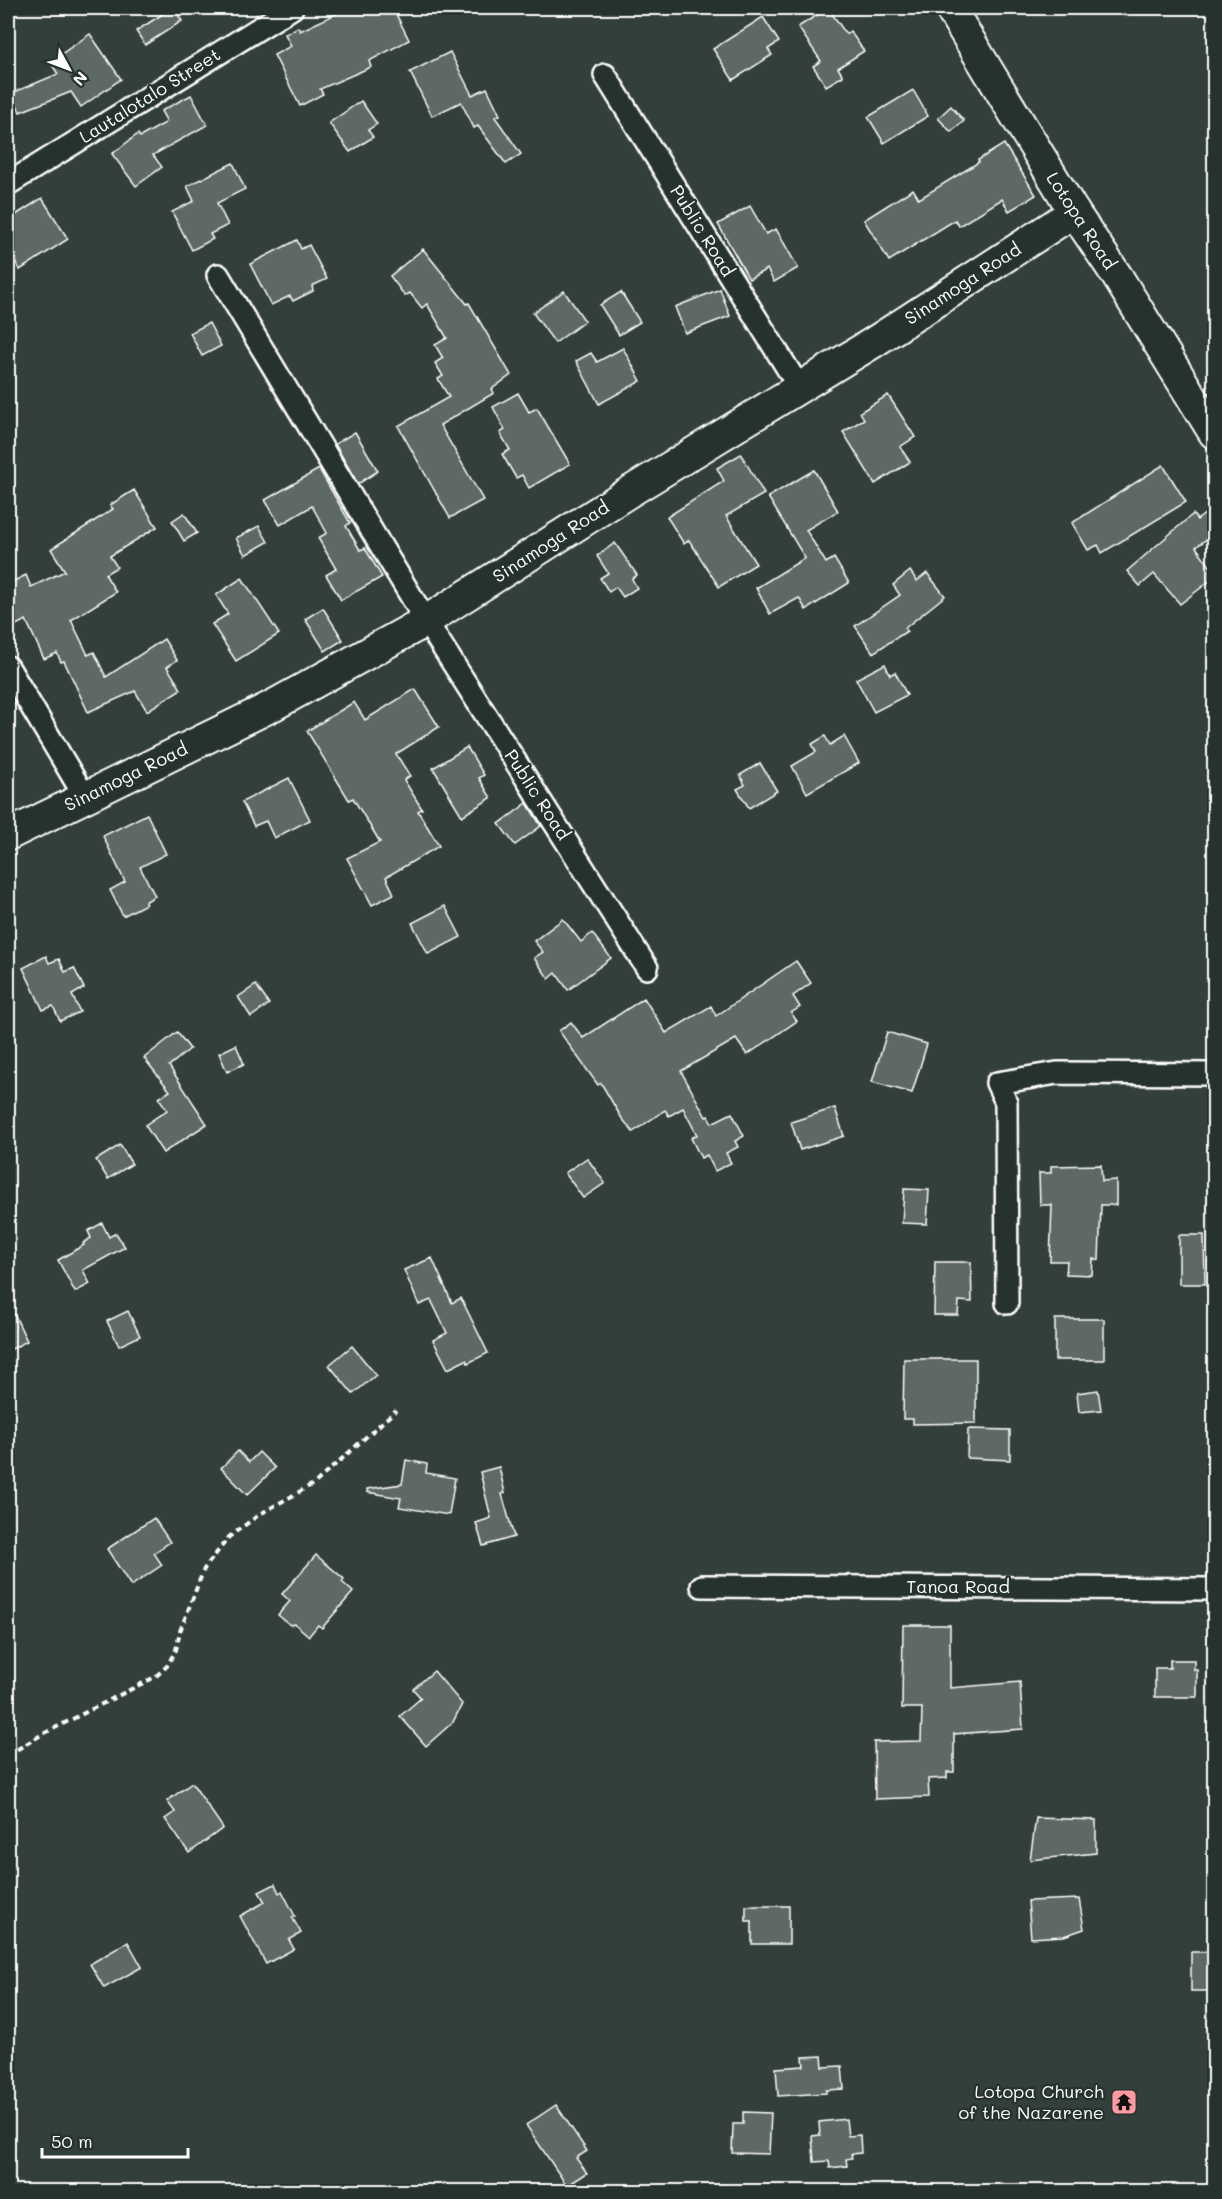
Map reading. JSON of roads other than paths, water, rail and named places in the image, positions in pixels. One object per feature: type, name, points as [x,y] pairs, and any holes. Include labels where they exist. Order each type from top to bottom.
[{"type":"street","name":"Lautalotalo Street","points":[[8,184],[292,8]]},
{"type":"street","name":"Lotopa Road","points":[[950,8],[1074,212],[1117,276],[1215,434]]},
{"type":"street","name":"Public Road","points":[[605,75],[799,387]]},
{"type":"street","name":"Sinamoga Road","points":[[8,835],[272,706],[426,621],[626,494],[874,342],[1074,212]]},
{"type":"street","name":"Public Road","points":[[218,275],[426,621],[647,968]]},
{"type":"street","points":[[8,667],[85,797]]},
{"type":"street","points":[[1007,1303],[1006,1101],[997,1083],[1057,1072],[1215,1074]]},
{"type":"street","name":"Tanoa Road","points":[[702,1586],[1215,1589]]},
{"type":"place","name":"Lotopa Church of the Nazarene","points":[[1124,2102]]}]
